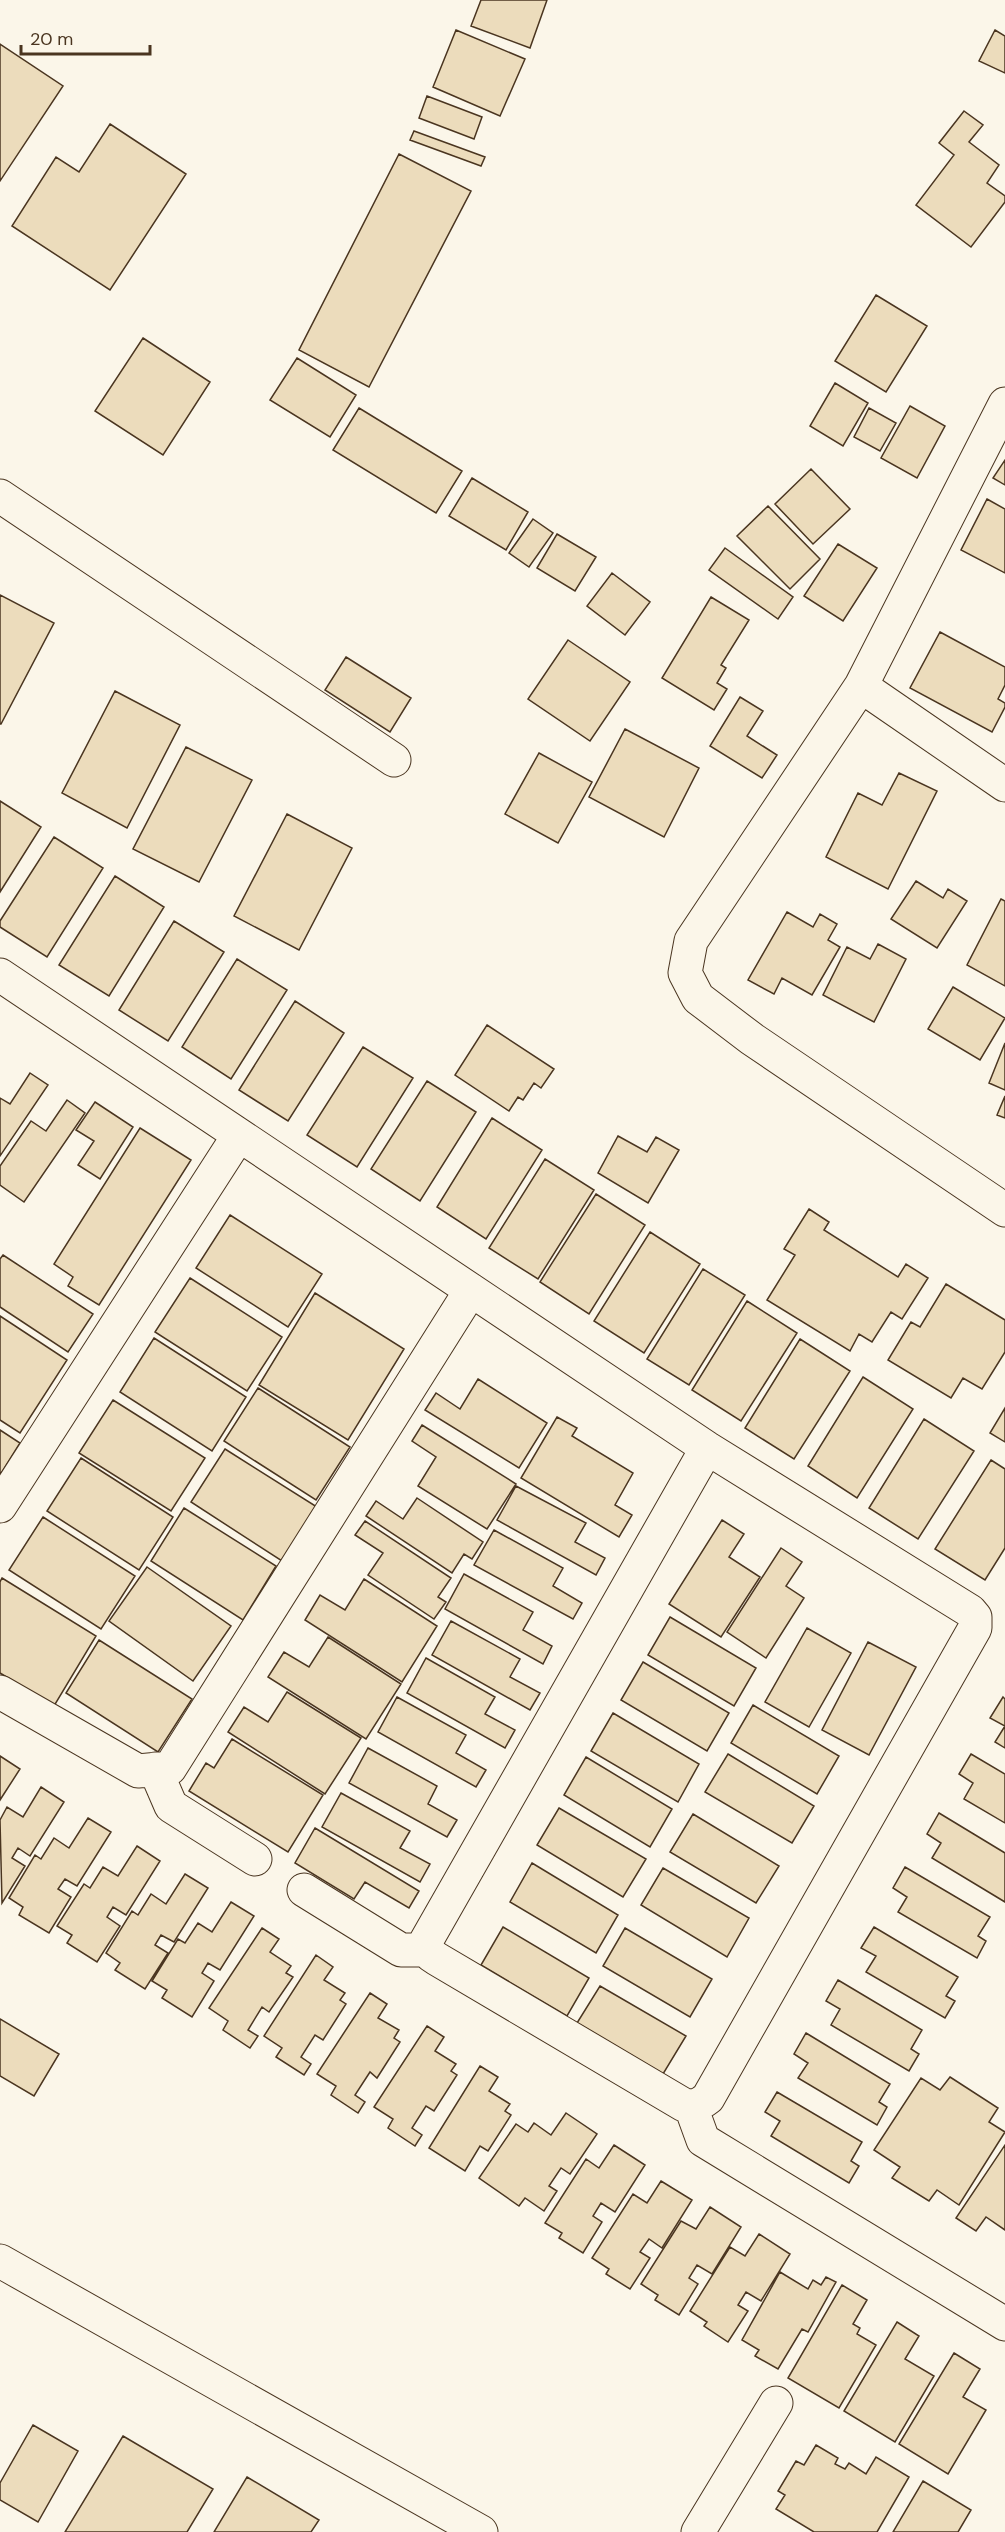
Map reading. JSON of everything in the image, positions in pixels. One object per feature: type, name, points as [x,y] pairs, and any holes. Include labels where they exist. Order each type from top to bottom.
[{"type":"street","points":[[1005,404],[861,686],[691,941],[685,973],[698,998],[752,1039],[1005,1210]]},
{"type":"street","points":[[0,496],[394,759]]},
{"type":"street","points":[[861,686],[1005,785]]},
{"type":"street","points":[[0,975],[707,1448],[970,1611],[977,1623],[708,2098],[699,2106],[691,2107],[673,2099],[436,1959],[427,1950],[425,1944],[707,1448]]},
{"type":"street","points":[[0,1506],[239,1135]]},
{"type":"street","points":[[0,1692],[138,1771],[170,1768],[471,1290]]},
{"type":"street","points":[[155,1769],[171,1806],[255,1859]]},
{"type":"street","points":[[304,1890],[401,1950],[427,1950]]},
{"type":"street","points":[[691,2107],[703,2140],[1005,2324]]},
{"type":"street","points":[[0,2261],[482,2532]]},
{"type":"street","points":[[698,2532],[776,2403]]},
{"type":"building","points":[[481,0],[547,0],[530,48],[471,26]]},
{"type":"building","points":[[456,30],[525,59],[500,116],[433,87]]},
{"type":"building","points":[[995,30],[1005,36],[1005,73],[979,61]]},
{"type":"building","points":[[0,44],[63,86],[0,181]]},
{"type":"building","points":[[427,96],[482,117],[474,139],[419,118]]},
{"type":"building","points":[[964,111],[983,125],[969,142],[999,165],[987,183],[1005,196],[1005,202],[971,247],[916,205],[954,155],[939,143]]},
{"type":"building","points":[[110,124],[186,174],[110,290],[12,226],[56,157],[79,172]]},
{"type":"building","points":[[414,131],[485,157],[481,166],[410,140]]},
{"type":"building","points":[[399,154],[471,191],[369,387],[299,350]]},
{"type":"building","points":[[876,295],[927,326],[886,392],[835,361]]},
{"type":"building","points":[[143,338],[210,382],[163,455],[95,411]]},
{"type":"building","points":[[297,358],[356,395],[330,437],[270,400]]},
{"type":"building","points":[[835,383],[868,403],[843,446],[810,426]]},
{"type":"building","points":[[910,406],[945,426],[917,478],[881,458]]},
{"type":"building","points":[[359,408],[462,471],[436,513],[333,450]]},
{"type":"building","points":[[869,408],[896,423],[880,451],[854,437]]},
{"type":"building","points":[[1005,460],[1005,485],[993,478]]},
{"type":"building","points":[[811,469],[850,509],[813,544],[775,504]]},
{"type":"building","points":[[472,478],[528,512],[506,550],[449,516]]},
{"type":"building","points":[[987,499],[1005,509],[1005,573],[961,550]]},
{"type":"building","points":[[768,506],[820,559],[790,589],[737,536]]},
{"type":"building","points":[[533,519],[553,533],[529,567],[509,553]]},
{"type":"building","points":[[557,534],[596,557],[575,591],[537,568]]},
{"type":"building","points":[[838,544],[877,568],[843,621],[804,596]]},
{"type":"building","points":[[725,548],[793,597],[778,619],[709,570]]},
{"type":"building","points":[[612,573],[650,602],[625,635],[587,606]]},
{"type":"building","points":[[0,595],[54,623],[1,724],[0,724]]},
{"type":"building","points":[[711,597],[749,620],[721,665],[726,668],[717,683],[727,689],[714,710],[662,678]]},
{"type":"building","points":[[940,632],[1005,667],[1005,685],[998,699],[1005,703],[1005,707],[992,732],[910,688]]},
{"type":"building","points":[[568,640],[630,682],[590,741],[528,699]]},
{"type":"building","points":[[346,657],[411,698],[390,732],[325,690]]},
{"type":"building","points":[[115,691],[180,725],[127,828],[62,793]]},
{"type":"building","points":[[740,697],[763,711],[747,736],[777,755],[762,778],[710,746]]},
{"type":"building","points":[[625,729],[699,768],[664,837],[589,797]]},
{"type":"building","points":[[186,747],[252,780],[199,882],[133,849]]},
{"type":"building","points":[[539,753],[592,782],[558,843],[505,814]]},
{"type":"building","points":[[899,773],[937,791],[888,889],[826,857],[858,793],[882,805]]},
{"type":"building","points":[[0,801],[41,827],[0,892]]},
{"type":"building","points":[[287,814],[352,848],[299,950],[234,916]]},
{"type":"building","points":[[54,837],[103,868],[47,957],[0,927],[0,921]]},
{"type":"building","points":[[115,876],[164,907],[109,996],[59,965]]},
{"type":"building","points":[[916,881],[943,898],[948,889],[967,901],[937,948],[891,919]]},
{"type":"building","points":[[1001,899],[1005,901],[1005,986],[967,965]]},
{"type":"building","points":[[787,912],[813,927],[820,914],[837,924],[828,940],[840,947],[812,995],[782,978],[774,994],[748,980]]},
{"type":"building","points":[[174,921],[224,952],[168,1041],[119,1010]]},
{"type":"building","points":[[878,944],[906,959],[874,1022],[823,995],[847,947],[870,959]]},
{"type":"building","points":[[237,959],[287,990],[231,1079],[182,1047]]},
{"type":"building","points":[[953,987],[1005,1018],[980,1060],[928,1029]]},
{"type":"building","points":[[295,1001],[344,1033],[288,1121],[239,1090]]},
{"type":"building","points":[[487,1025],[554,1069],[541,1088],[534,1083],[523,1100],[518,1097],[509,1111],[455,1075]]},
{"type":"building","points":[[1005,1043],[1005,1090],[989,1083]]},
{"type":"building","points":[[363,1047],[413,1078],[357,1167],[307,1135]]},
{"type":"building","points":[[30,1073],[48,1085],[0,1156],[0,1098],[10,1104]]},
{"type":"building","points":[[427,1081],[476,1112],[420,1201],[371,1169]]},
{"type":"building","points":[[1005,1096],[1005,1118],[997,1115]]},
{"type":"building","points":[[67,1100],[85,1113],[24,1202],[0,1185],[0,1166],[31,1121],[46,1131]]},
{"type":"building","points":[[95,1102],[133,1127],[100,1179],[78,1165],[94,1141],[76,1130]]},
{"type":"building","points":[[492,1118],[542,1150],[486,1239],[437,1207]]},
{"type":"building","points":[[140,1128],[191,1160],[99,1305],[68,1286],[73,1277],[54,1264]]},
{"type":"building","points":[[618,1136],[647,1152],[656,1137],[679,1150],[648,1203],[598,1173]]},
{"type":"building","points":[[545,1159],[594,1190],[538,1279],[489,1248]]},
{"type":"building","points":[[596,1194],[645,1225],[589,1314],[540,1282]]},
{"type":"building","points":[[809,1209],[829,1222],[824,1230],[898,1277],[906,1264],[928,1278],[902,1319],[891,1312],[872,1342],[859,1334],[850,1351],[767,1300],[795,1255],[784,1249]]},
{"type":"building","points":[[230,1215],[322,1274],[288,1327],[196,1268]]},
{"type":"building","points":[[650,1232],[700,1264],[644,1353],[594,1321]]},
{"type":"building","points":[[3,1255],[93,1314],[68,1352],[0,1307],[0,1259]]},
{"type":"building","points":[[703,1269],[745,1295],[689,1385],[647,1359]]},
{"type":"building","points":[[190,1278],[282,1337],[247,1391],[155,1332]]},
{"type":"building","points":[[946,1284],[1005,1320],[1005,1352],[982,1389],[963,1378],[951,1398],[888,1360],[911,1322],[920,1327]]},
{"type":"building","points":[[315,1293],[404,1349],[348,1440],[259,1385]]},
{"type":"building","points":[[747,1301],[797,1333],[741,1421],[692,1390]]},
{"type":"building","points":[[0,1316],[67,1360],[20,1433],[0,1420]]},
{"type":"building","points":[[154,1338],[246,1397],[212,1451],[120,1392]]},
{"type":"building","points":[[800,1339],[850,1371],[794,1459],[745,1428]]},
{"type":"building","points":[[863,1377],[913,1409],[857,1498],[808,1466]]},
{"type":"building","points":[[478,1379],[547,1423],[519,1468],[425,1410],[436,1393],[460,1409]]},
{"type":"building","points":[[258,1388],[350,1447],[316,1500],[224,1441]]},
{"type":"building","points":[[113,1400],[205,1458],[171,1511],[79,1453]]},
{"type":"building","points":[[1005,1408],[1005,1442],[990,1433]]},
{"type":"building","points":[[557,1417],[577,1428],[572,1436],[633,1473],[615,1505],[632,1515],[619,1537],[521,1478]]},
{"type":"building","points":[[924,1419],[974,1451],[918,1539],[869,1508]]},
{"type":"building","points":[[422,1425],[516,1484],[487,1529],[418,1486],[436,1457],[412,1441]]},
{"type":"building","points":[[0,1430],[20,1443],[0,1475]]},
{"type":"building","points":[[225,1449],[317,1507],[282,1561],[191,1502]]},
{"type":"building","points":[[81,1458],[173,1517],[139,1570],[47,1511]]},
{"type":"building","points":[[991,1460],[1005,1469],[1005,1548],[985,1580],[935,1549]]},
{"type":"building","points":[[516,1486],[586,1523],[575,1542],[605,1558],[596,1575],[497,1520]]},
{"type":"building","points":[[417,1498],[483,1542],[472,1559],[464,1554],[452,1573],[366,1516],[376,1501],[403,1519]]},
{"type":"building","points":[[184,1508],[276,1566],[243,1620],[151,1561]]},
{"type":"building","points":[[43,1517],[135,1576],[101,1629],[9,1570]]},
{"type":"building","points":[[722,1520],[744,1534],[729,1557],[760,1577],[721,1637],[669,1604]]},
{"type":"building","points":[[365,1521],[451,1578],[438,1597],[446,1602],[434,1619],[368,1575],[383,1553],[355,1535]]},
{"type":"building","points":[[494,1530],[563,1568],[553,1586],[582,1603],[573,1619],[474,1565]]},
{"type":"building","points":[[781,1548],[802,1562],[786,1586],[804,1598],[766,1658],[727,1632]]},
{"type":"building","points":[[147,1567],[231,1626],[193,1681],[109,1621]]},
{"type":"building","points":[[464,1574],[533,1612],[523,1630],[552,1646],[543,1664],[445,1609]]},
{"type":"building","points":[[2,1578],[96,1636],[54,1706],[0,1673],[0,1582]]},
{"type":"building","points":[[364,1579],[437,1626],[402,1682],[305,1620],[320,1595],[345,1610]]},
{"type":"building","points":[[670,1617],[756,1668],[734,1706],[648,1655]]},
{"type":"building","points":[[451,1621],[520,1659],[510,1677],[540,1693],[530,1710],[432,1655]]},
{"type":"building","points":[[807,1628],[851,1653],[809,1727],[765,1702]]},
{"type":"building","points":[[328,1637],[401,1684],[366,1739],[268,1677],[284,1652],[309,1667]]},
{"type":"building","points":[[99,1640],[192,1699],[158,1752],[66,1693]]},
{"type":"building","points":[[868,1642],[916,1667],[869,1755],[822,1730]]},
{"type":"building","points":[[426,1658],[495,1697],[485,1714],[515,1730],[505,1748],[407,1693]]},
{"type":"building","points":[[643,1662],[729,1713],[707,1751],[621,1700]]},
{"type":"building","points":[[287,1692],[361,1738],[325,1794],[228,1732],[244,1707],[268,1722]]},
{"type":"building","points":[[397,1697],[466,1735],[456,1753],[486,1770],[476,1787],[378,1732]]},
{"type":"building","points":[[1003,1697],[1005,1699],[1005,1726],[990,1718]]},
{"type":"building","points":[[753,1705],[839,1756],[817,1794],[731,1743]]},
{"type":"building","points":[[613,1713],[699,1764],[678,1802],[591,1751]]},
{"type":"building","points":[[1005,1726],[1005,1748],[995,1742]]},
{"type":"building","points":[[232,1739],[323,1795],[288,1852],[189,1791],[206,1763],[214,1768]]},
{"type":"building","points":[[368,1748],[437,1786],[428,1804],[457,1820],[447,1837],[349,1783]]},
{"type":"building","points":[[728,1754],[814,1806],[792,1843],[705,1792]]},
{"type":"building","points":[[971,1754],[1005,1774],[1005,1823],[964,1799],[973,1783],[959,1774]]},
{"type":"building","points":[[0,1756],[20,1769],[0,1800]]},
{"type":"building","points":[[586,1757],[672,1809],[650,1847],[564,1795]]},
{"type":"building","points":[[41,1787],[64,1802],[30,1856],[18,1848],[12,1858],[25,1866],[2,1903],[0,1820],[7,1807],[23,1817]]},
{"type":"building","points":[[341,1793],[410,1831],[400,1848],[430,1864],[420,1882],[322,1827]]},
{"type":"building","points":[[559,1808],[646,1859],[623,1897],[537,1845]]},
{"type":"building","points":[[939,1813],[1005,1853],[1005,1902],[932,1858],[941,1843],[927,1834]]},
{"type":"building","points":[[693,1814],[779,1866],[756,1903],[670,1852]]},
{"type":"building","points":[[88,1818],[111,1832],[77,1886],[65,1879],[58,1889],[71,1897],[49,1933],[19,1915],[23,1907],[9,1898],[35,1855],[41,1859],[54,1838],[69,1848]]},
{"type":"building","points":[[315,1828],[419,1891],[409,1908],[365,1882],[354,1899],[295,1863]]},
{"type":"building","points":[[137,1846],[160,1861],[126,1915],[113,1907],[107,1917],[120,1926],[97,1962],[67,1943],[72,1935],[57,1926],[84,1884],[90,1888],[103,1867],[118,1876]]},
{"type":"building","points":[[532,1863],[618,1915],[596,1953],[510,1902]]},
{"type":"building","points":[[905,1867],[990,1917],[978,1936],[986,1941],[977,1958],[898,1912],[907,1897],[893,1888]]},
{"type":"building","points":[[663,1868],[749,1918],[727,1957],[641,1905]]},
{"type":"building","points":[[185,1874],[208,1888],[174,1942],[161,1935],[155,1945],[168,1953],[145,1989],[115,1970],[120,1963],[106,1953],[132,1911],[138,1915],[151,1894],[166,1904]]},
{"type":"building","points":[[231,1902],[254,1916],[220,1970],[208,1963],[202,1973],[214,1981],[192,2017],[162,1998],[167,1990],[152,1981],[178,1939],[185,1943],[198,1923],[212,1932]]},
{"type":"building","points":[[503,1927],[589,1978],[567,2016],[481,1965]]},
{"type":"building","points":[[874,1927],[958,1977],[946,1996],[955,2001],[945,2018],[866,1972],[876,1956],[861,1948]]},
{"type":"building","points":[[262,1928],[279,1939],[270,1952],[291,1966],[286,1973],[293,1977],[269,2012],[262,2007],[248,2030],[258,2036],[250,2048],[223,2030],[228,2021],[209,2008]]},
{"type":"building","points":[[625,1928],[712,1979],[690,2017],[603,1966]]},
{"type":"building","points":[[316,1955],[333,1967],[324,1980],[345,1993],[340,2000],[346,2004],[323,2040],[315,2035],[301,2057],[311,2064],[304,2075],[276,2057],[282,2048],[264,2036]]},
{"type":"building","points":[[838,1980],[922,2030],[911,2049],[919,2054],[909,2071],[831,2025],[840,2009],[826,2001]]},
{"type":"building","points":[[600,1986],[686,2036],[663,2074],[577,2023]]},
{"type":"building","points":[[370,1993],[387,2004],[378,2018],[399,2030],[394,2038],[400,2042],[377,2078],[370,2072],[355,2095],[365,2102],[358,2113],[331,2095],[336,2086],[317,2074]]},
{"type":"building","points":[[0,2019],[59,2054],[34,2096],[0,2076]]},
{"type":"building","points":[[427,2026],[444,2037],[435,2051],[456,2064],[451,2071],[457,2075],[434,2111],[426,2106],[412,2128],[422,2135],[415,2146],[388,2128],[393,2119],[374,2107]]},
{"type":"building","points":[[806,2033],[890,2084],[879,2102],[887,2107],[877,2125],[798,2078],[808,2063],[794,2054]]},
{"type":"building","points":[[480,2066],[498,2077],[489,2091],[510,2104],[505,2111],[511,2115],[488,2151],[480,2146],[465,2171],[429,2148]]},
{"type":"building","points":[[950,2077],[998,2108],[989,2122],[1005,2132],[959,2205],[937,2190],[929,2201],[892,2178],[900,2167],[874,2150],[921,2078],[940,2090]]},
{"type":"building","points":[[777,2092],[862,2142],[851,2161],[859,2166],[849,2183],[771,2136],[780,2121],[765,2112]]},
{"type":"building","points":[[566,2113],[597,2134],[570,2174],[561,2168],[549,2186],[557,2191],[544,2211],[525,2198],[519,2206],[479,2178],[516,2124],[528,2132],[534,2123],[551,2135]]},
{"type":"building","points":[[614,2145],[645,2165],[615,2212],[601,2203],[593,2216],[602,2222],[583,2253],[559,2238],[562,2233],[545,2223],[586,2159],[599,2168]]},
{"type":"building","points":[[1005,2145],[1005,2230],[986,2217],[976,2231],[956,2218]]},
{"type":"building","points":[[661,2181],[692,2200],[662,2248],[649,2239],[640,2252],[650,2258],[630,2289],[606,2274],[609,2269],[592,2258],[633,2194],[647,2203]]},
{"type":"building","points":[[710,2207],[741,2227],[712,2274],[697,2265],[689,2278],[698,2284],[679,2315],[655,2300],[658,2295],[641,2284],[681,2221],[696,2229]]},
{"type":"building","points":[[759,2234],[790,2254],[761,2301],[746,2292],[738,2305],[748,2311],[728,2342],[704,2326],[707,2322],[690,2311],[730,2247],[745,2256]]},
{"type":"building","points":[[780,2272],[808,2289],[813,2280],[821,2285],[826,2277],[836,2282],[808,2332],[802,2329],[778,2369],[755,2356],[759,2350],[742,2340]]},
{"type":"building","points":[[842,2285],[867,2300],[853,2324],[860,2328],[857,2334],[876,2345],[839,2408],[788,2378]]},
{"type":"building","points":[[897,2322],[919,2336],[905,2359],[934,2376],[895,2442],[844,2411]]},
{"type":"building","points":[[954,2353],[980,2369],[963,2397],[986,2410],[948,2474],[899,2444]]},
{"type":"building","points":[[33,2425],[78,2451],[38,2522],[0,2500],[0,2483]]},
{"type":"building","points":[[123,2436],[213,2489],[187,2532],[65,2532]]},
{"type":"building","points":[[816,2445],[838,2458],[835,2464],[845,2469],[849,2463],[866,2474],[876,2457],[909,2477],[877,2532],[814,2532],[776,2509],[785,2495],[778,2491],[796,2461],[804,2465]]},
{"type":"building","points":[[247,2477],[319,2520],[311,2532],[214,2532]]},
{"type":"building","points":[[923,2481],[971,2510],[958,2532],[893,2532]]}]
